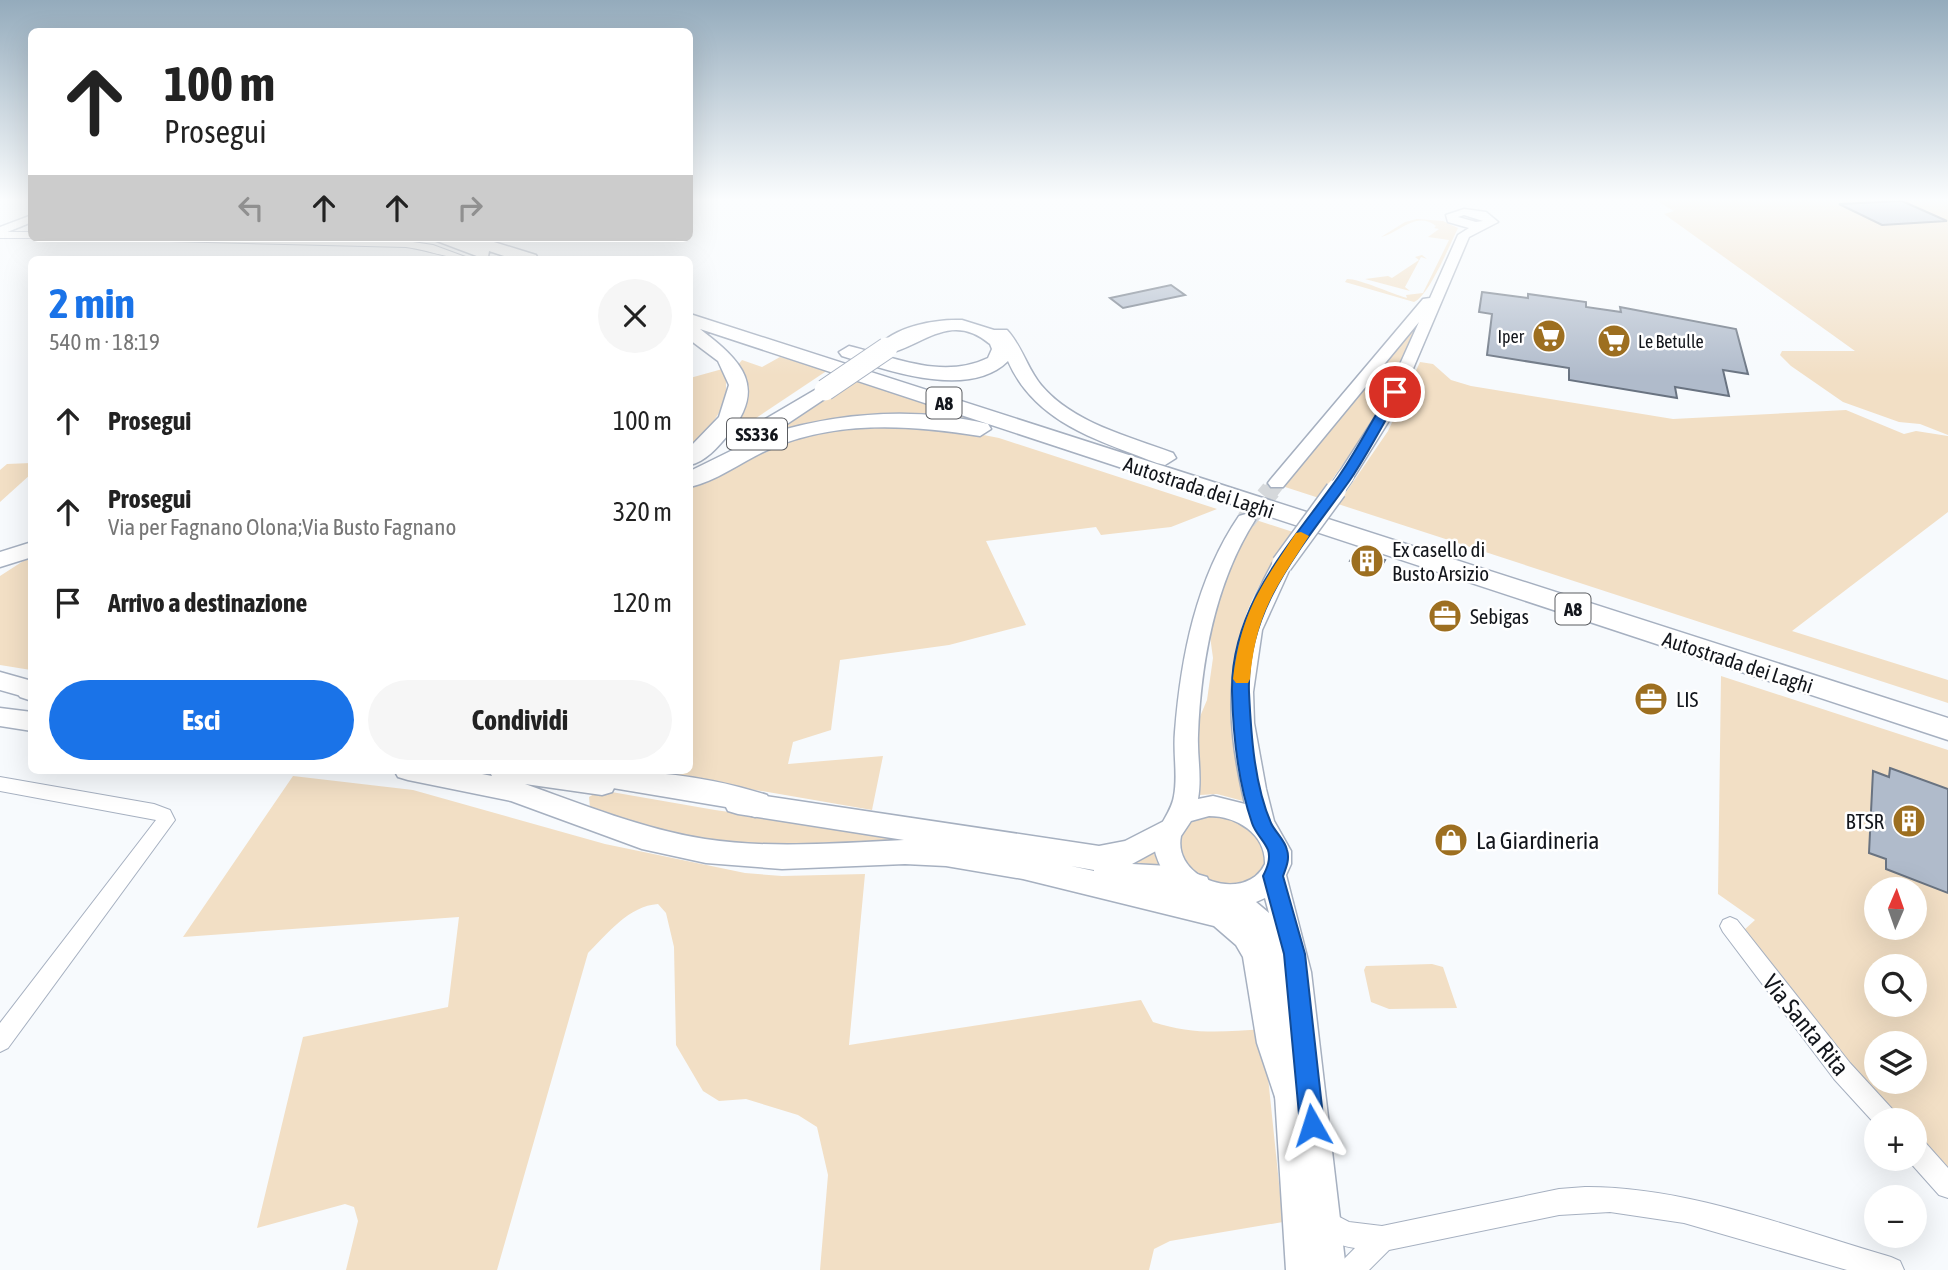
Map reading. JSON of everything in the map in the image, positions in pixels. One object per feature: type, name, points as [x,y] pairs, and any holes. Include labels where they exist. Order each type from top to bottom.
[{"type":"highway","name":"Autostrada dei Laghi","points":[[693,311],[1948,729]]},
{"type":"highway","name":"SS336","points":[[693,477],[821,388],[883,347],[918,331],[945,326],[982,331],[999,342],[1002,355],[984,367],[951,374],[932,373],[751,324],[711,317]]},
{"type":"highway","name":"Autostrada dei Laghi","points":[[693,321],[1948,712]]},
{"type":"highway","points":[[883,347],[898,334],[929,323],[959,322],[987,327],[1007,340],[1023,375],[1049,404],[1080,423],[1202,481]]},
{"type":"highway","points":[[693,333],[726,358],[739,385],[732,413],[721,429],[693,455]]},
{"type":"highway","points":[[693,463],[821,388]]},
{"type":"highway","name":"SS336","points":[[693,478],[780,437],[848,423],[899,421],[971,427],[1202,481]]},
{"type":"highway","points":[[0,566],[17,555]]},
{"type":"highway","points":[[0,683],[28,695]]},
{"type":"highway","points":[[0,703],[28,697]]},
{"type":"highway","points":[[0,717],[28,721]]},
{"type":"highway","points":[[447,774],[514,791],[642,836],[706,851],[782,857],[925,852],[1023,867],[1169,879],[1196,886]]},
{"type":"highway","points":[[530,774],[723,803],[755,804],[1099,858],[1131,852],[1176,822]]},
{"type":"highway","points":[[601,774],[728,795],[755,804]]},
{"type":"highway","points":[[1023,867],[1206,910],[1238,924],[1249,934],[1261,957],[1277,1054],[1289,1088]]},
{"type":"main road","points":[[1226,895],[1254,891],[1273,876],[1278,863],[1278,850],[1262,825],[1249,777],[1241,690],[1246,640],[1263,594],[1346,476],[1387,411],[1454,257]]},
{"type":"main road","points":[[1277,482],[1440,287]]},
{"type":"main road","points":[[1246,520],[1229,544],[1207,595],[1186,738],[1188,782],[1166,845],[1170,860],[1181,875],[1196,886],[1226,895],[1263,922],[1272,932],[1280,954],[1304,1270]]},
{"type":"main road","points":[[1176,822],[1197,808],[1222,807],[1248,815],[1262,825]]},
{"type":"main road","points":[[1273,876],[1297,972],[1328,1270]]},
{"type":"street","points":[[0,784],[154,811],[163,815],[166,820],[0,1041]]},
{"type":"street","name":"Via Santa Rita","points":[[1730,926],[1842,1071],[1876,1108]]},
{"type":"street","points":[[1927,1163],[1948,1186]]},
{"type":"street","points":[[1324,1222],[1346,1234],[1382,1239],[1559,1202],[1616,1199],[1676,1208],[1891,1270]]},
{"type":"street","points":[[1351,1270],[1382,1239]]},
{"type":"shaded area","points":[[1415,257],[1421,257],[1405,287],[1410,291],[1365,279],[1388,276],[1392,278],[1419,260]]},
{"type":"shaded area","points":[[1441,257],[1445,257],[1426,290],[1420,298],[1414,302],[1345,282],[1347,279],[1359,281],[1407,298],[1406,295],[1423,293]]},
{"type":"shaded area","points":[[1724,257],[1948,257],[1948,435],[1920,424],[1899,422],[1843,402],[1791,366],[1780,355],[1782,351],[1855,351]]},
{"type":"shaded area","points":[[1422,319],[1379,413],[1319,498],[1282,486],[1363,385],[1381,378],[1381,364]]},
{"type":"shaded area","points":[[780,357],[828,370],[714,446],[737,366],[742,360],[762,367]]},
{"type":"shaded area","points":[[1420,362],[1433,364],[1451,380],[1471,386],[1673,419],[1846,410],[1904,434],[1916,431],[1948,436],[1948,512],[1792,631],[1948,680],[1948,703],[1338,504],[1388,431]]},
{"type":"shaded area","points":[[726,368],[726,402],[704,436],[693,445],[693,377]]},
{"type":"shaded area","points":[[852,378],[986,423],[873,417],[820,423],[763,436]]},
{"type":"shaded area","points":[[870,425],[953,429],[999,438],[1217,509],[1171,527],[1101,535],[1096,527],[986,541],[1026,625],[949,645],[840,660],[831,730],[793,742],[788,764],[883,756],[872,810],[662,774],[693,774],[693,486],[755,453],[820,434]]},
{"type":"shaded area","points":[[28,463],[28,477],[0,502],[0,470],[7,464]]},
{"type":"shaded area","points":[[1256,520],[1293,532],[1252,601],[1241,631],[1235,660],[1235,723],[1243,801],[1217,794],[1200,795],[1197,747],[1199,719],[1207,700],[1213,658],[1209,629],[1212,608],[1239,542]]},
{"type":"shaded area","points":[[28,558],[28,670],[0,665],[0,576]]},
{"type":"shaded area","points":[[1721,676],[1948,750],[1948,1175],[1927,1151],[1927,1108],[1888,1108],[1875,1094],[1927,1094],[1927,1031],[1864,1031],[1864,1081],[1813,1025],[1743,931],[1755,920],[1718,894]]},
{"type":"shaded area","points":[[293,776],[413,790],[605,844],[745,873],[782,876],[865,874],[849,1045],[1141,1000],[1153,1022],[1167,1026],[1208,1031],[1263,1029],[1283,1222],[1170,1241],[1154,1249],[1149,1270],[820,1270],[828,1175],[817,1127],[798,1115],[746,1099],[719,1101],[703,1091],[676,1045],[674,947],[666,913],[658,904],[628,915],[588,953],[497,1270],[346,1270],[358,1221],[354,1207],[345,1204],[257,1228],[303,1037],[448,1007],[459,917],[183,937]]},
{"type":"shaded area","points":[[600,790],[715,810],[958,845],[1153,852],[1162,870],[790,849],[682,838],[590,808],[589,797]]},
{"type":"shaded area","points":[[1216,815],[1239,820],[1264,843],[1266,863],[1258,874],[1246,881],[1218,884],[1204,880],[1192,873],[1183,863],[1179,847],[1181,832],[1195,819]]},
{"type":"shaded area","points":[[1432,964],[1443,967],[1457,1008],[1389,1009],[1371,1002],[1364,970],[1366,966]]},
{"type":"building","points":[[1171,285],[1185,295],[1123,308],[1110,298]]},
{"type":"building","name":"Le Betulle","points":[[1482,292],[1528,298],[1528,294],[1586,302],[1586,307],[1621,312],[1620,307],[1736,329],[1748,374],[1723,370],[1729,396],[1675,387],[1677,398],[1569,380],[1569,368],[1487,355],[1492,314],[1479,312]]},
{"type":"building","name":"Ex casello di Busto Arsizio","points":[[1356,551],[1385,560],[1379,570],[1350,561]]},
{"type":"building","name":"BTSR","points":[[1890,768],[1948,789],[1948,893],[1927,885],[1927,877],[1907,877],[1886,869],[1886,859],[1869,853],[1873,771],[1889,777]]},
{"type":"tunnel","points":[[1270,492],[1277,483]]},
{"type":"tunnel","points":[[1246,520],[1271,490]]},
{"type":"slow traffic","points":[[1242,679],[1246,640],[1263,594],[1301,536]]},
{"type":"place","name":"Iper","points":[[1549,336]]},
{"type":"place","name":"Le Betulle","points":[[1614,341]]},
{"type":"place","name":"Ex casello di Busto Arsizio","points":[[1367,561]]},
{"type":"place","name":"Sebigas","points":[[1445,616]]},
{"type":"place","name":"LIS","points":[[1651,699]]},
{"type":"place","name":"BTSR","points":[[1909,821]]},
{"type":"place","name":"La Giardineria","points":[[1451,840]]},
{"type":"route","points":[[1312,1125],[1297,972],[1273,876],[1278,863],[1278,850],[1262,825],[1249,777],[1241,690],[1246,640],[1263,594],[1346,476],[1387,411],[1395,392]]}]
